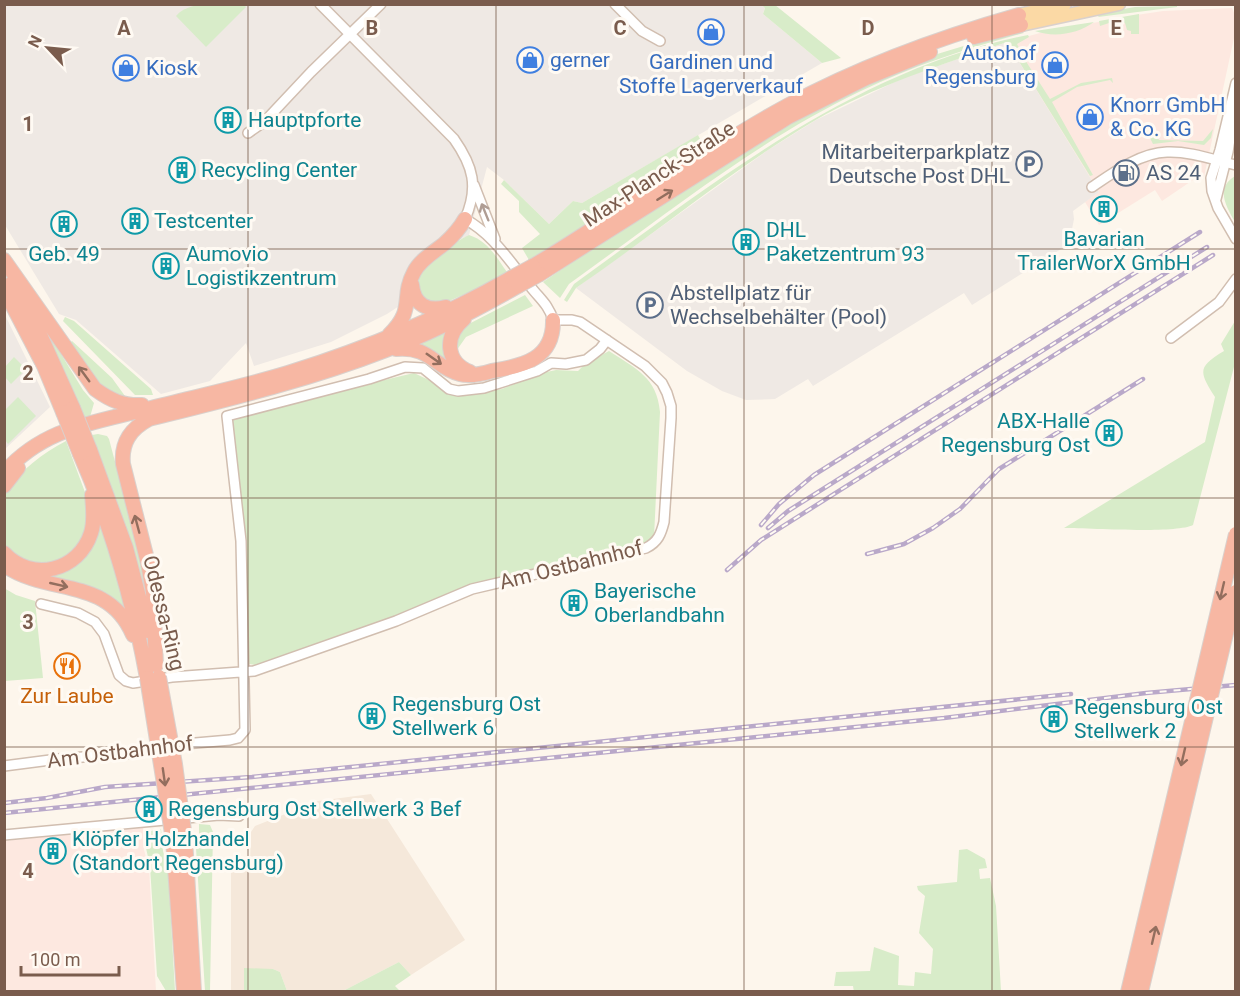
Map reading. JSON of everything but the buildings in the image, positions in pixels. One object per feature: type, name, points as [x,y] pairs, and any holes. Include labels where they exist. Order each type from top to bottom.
[{"type":"highway","name":"Max-Planck-Straße","points":[[228,399],[332,370],[471,306],[537,270],[737,136],[826,86],[906,51],[964,31],[1020,20]]},
{"type":"highway","points":[[465,219],[445,243],[415,269],[411,277],[405,315],[387,344],[417,350],[431,356],[449,370],[467,376],[521,365],[536,358],[552,336],[553,320]]},
{"type":"highway","points":[[4,260],[95,389],[106,397],[130,406],[177,401]]},
{"type":"highway","name":"Odessa-Ring","points":[[4,269],[41,337],[68,410],[126,548],[152,672],[179,839],[194,992]]},
{"type":"highway","points":[[411,277],[416,300],[430,309],[471,306]]},
{"type":"highway","name":"Odessa-Ring","points":[[4,289],[68,410]]},
{"type":"highway","points":[[471,306],[453,331],[449,347],[456,364],[478,374]]},
{"type":"highway","name":"Max-Planck-Straße","points":[[177,401],[288,373],[387,344]]},
{"type":"highway","points":[[4,486],[27,460],[63,439],[126,420],[228,399]]},
{"type":"highway","points":[[152,672],[153,591],[148,563],[126,481],[123,449],[132,430],[149,420],[228,399]]},
{"type":"highway","points":[[4,473],[22,455],[60,432],[177,401]]},
{"type":"highway","name":"Odessa-Ring","points":[[85,452],[87,469],[116,553],[152,672]]},
{"type":"highway","points":[[4,553],[18,565],[41,571],[63,566],[83,550],[92,530],[93,519],[92,494],[87,469]]},
{"type":"highway","points":[[1141,992],[1236,534]]},
{"type":"highway","points":[[4,565],[33,579],[88,592],[108,602],[130,629],[152,672]]},
{"type":"highway","points":[[1128,992],[1203,700],[1236,592]]},
{"type":"highway","name":"Odessa-Ring","points":[[179,839],[183,992]]},
{"type":"main road","name":"Max-Planck-Straße","points":[[1020,20],[1065,4]]},
{"type":"main road","name":"Max-Planck-Straße","points":[[1020,20],[1119,4]]},
{"type":"street","points":[[320,4],[454,138],[465,154],[472,180],[497,244]]},
{"type":"street","points":[[248,133],[265,121],[381,4]]},
{"type":"street","points":[[615,4],[642,31],[660,41]]},
{"type":"street","points":[[1221,161],[1236,83]]},
{"type":"street","points":[[1236,109],[1221,161],[1211,178],[1215,199],[1236,239]]},
{"type":"street","points":[[1092,186],[1151,154],[1179,152],[1236,165]]},
{"type":"street","points":[[472,180],[471,201],[465,219],[478,226],[497,244],[530,287],[547,304],[553,320]]},
{"type":"street","points":[[1171,338],[1219,302],[1236,279]]},
{"type":"street","name":"Am Ostbahnhof","points":[[41,603],[78,613],[95,622],[104,634],[114,668],[126,681],[244,672],[254,671],[396,621],[472,589],[646,548],[660,535],[664,522],[671,418],[669,399],[662,383],[653,374],[607,340],[580,322],[553,320]]},
{"type":"street","name":"Am Ostbahnhof","points":[[4,766],[133,753],[238,738],[246,730],[241,541],[227,416],[369,380],[405,368],[423,368],[449,389],[458,391],[484,388],[537,371],[551,363],[566,364],[586,360],[607,340]]},
{"type":"street","points":[[4,835],[200,817],[239,816]]},
{"type":"shaded area","points":[[4,5],[762,5],[765,7],[763,14],[822,63],[582,203],[573,201],[549,224],[504,180],[487,167],[469,235],[458,241],[424,270],[420,276],[419,293],[387,314],[331,342],[254,366],[246,343],[210,381],[161,394],[76,320],[59,314],[5,225]]},
{"type":"shaded area","points":[[1232,8],[1235,15],[1234,38],[1204,177],[1193,180],[1162,201],[1155,190],[1099,225],[1085,202],[1099,192],[1007,42],[1040,33],[1163,11]]},
{"type":"shaded area","points":[[1007,42],[1099,192],[1073,211],[1074,219],[1069,244],[972,305],[964,293],[813,386],[808,379],[775,399],[746,400],[722,391],[687,371],[576,288],[768,150],[816,120],[903,78]]},
{"type":"shaded area","points":[[4,313],[50,407],[5,449],[4,449]]},
{"type":"shaded area","points":[[371,794],[465,940],[411,975],[399,962],[343,991],[287,991],[280,972],[273,969],[244,969],[244,991],[231,992],[231,865],[250,864],[251,832],[255,826],[318,801]]},
{"type":"shaded area","points":[[143,828],[144,850],[149,868],[156,991],[5,991],[4,841]]},
{"type":"green space","points":[[198,5],[244,5],[246,7],[206,47],[176,16],[189,7]]},
{"type":"green space","points":[[762,5],[775,5],[841,58],[822,63],[763,14],[765,8]]},
{"type":"green space","points":[[1177,6],[1098,17],[1101,13],[1135,7]]},
{"type":"green space","points":[[1139,14],[1139,34],[1131,34],[1125,23],[1118,20],[1100,26],[1099,21]]},
{"type":"green space","points":[[1094,22],[1066,34],[1035,31]]},
{"type":"green space","points":[[1013,31],[1024,33],[962,51],[901,74],[861,91],[784,133],[711,181],[569,284],[560,298],[543,282],[664,200],[830,99],[934,55]]},
{"type":"green space","points":[[1028,35],[1029,37],[1017,44],[1050,99],[1081,83],[1112,78],[1113,83],[1110,80],[1077,87],[1052,102],[1093,175],[1090,176],[1007,42],[884,87],[814,121],[723,182],[576,288],[567,302],[564,300],[574,284],[680,207],[788,134],[845,102],[903,74],[964,51]]},
{"type":"green space","points":[[1150,126],[1153,127],[1159,140],[1203,141],[1213,129],[1211,138],[1204,145],[1178,141],[1153,144],[1146,130]]},
{"type":"green space","points":[[698,135],[705,149],[529,260],[522,248],[540,234],[519,212],[519,201],[501,184],[504,180],[549,224],[573,201],[582,203]]},
{"type":"green space","points":[[1235,176],[1235,222],[1226,204],[1224,192],[1225,186]]},
{"type":"green space","points":[[469,235],[486,245],[507,272],[492,282],[440,305],[423,300],[418,286],[423,271],[437,256]]},
{"type":"green space","points":[[525,295],[533,306],[466,337],[454,354],[453,342],[463,327]]},
{"type":"green space","points":[[65,317],[74,321],[151,389],[153,395],[135,395],[63,321]]},
{"type":"green space","points":[[1235,321],[1235,363],[1193,525],[1151,530],[1064,528],[1205,442],[1215,397],[1206,382],[1203,371],[1209,361],[1224,351],[1221,344]]},
{"type":"green space","points":[[449,329],[459,368],[415,345]]},
{"type":"green space","points":[[49,341],[53,341],[83,390],[94,403],[90,417],[85,419]]},
{"type":"green space","points":[[72,341],[112,378],[130,403],[110,392],[95,379],[68,345]]},
{"type":"green space","points":[[609,351],[644,375],[655,390],[658,400],[660,412],[654,537],[637,547],[463,588],[397,616],[256,665],[249,664],[242,512],[231,421],[287,403],[414,373],[431,381],[445,392],[460,396],[502,389],[542,373],[556,370],[578,371],[585,364]]},
{"type":"green space","points":[[14,357],[26,369],[11,384],[5,377],[5,367]]},
{"type":"green space","points":[[18,397],[36,416],[8,444],[5,440],[5,410]]},
{"type":"green space","points":[[92,435],[107,436],[109,439],[145,575],[148,595],[144,597],[116,503]]},
{"type":"green space","points":[[66,441],[89,503],[86,537],[62,562],[27,565],[5,547],[5,491],[33,463]]},
{"type":"green space","points":[[100,518],[128,612],[34,574],[58,572]]},
{"type":"green space","points":[[4,588],[16,595],[35,601],[43,678],[5,681]]},
{"type":"green space","points":[[199,824],[210,825],[213,832],[210,991],[205,991],[196,848],[199,847]]},
{"type":"green space","points":[[161,829],[163,851],[168,869],[175,991],[166,991],[157,976],[146,832]]},
{"type":"green space","points":[[967,849],[985,859],[987,868],[979,869],[980,879],[990,878],[996,906],[1001,991],[854,992],[853,986],[834,986],[836,972],[870,971],[874,947],[899,956],[898,985],[914,986],[915,972],[931,974],[933,949],[919,933],[925,896],[917,886],[957,882],[959,850]]},
{"type":"green space","points":[[399,962],[411,975],[395,986],[400,991],[343,991]]},
{"type":"green space","points":[[244,968],[273,969],[280,972],[287,991],[244,991]]},
{"type":"railway","points":[[761,525],[779,504],[814,475],[1200,232]]},
{"type":"railway","points":[[768,528],[788,511],[1207,247]]},
{"type":"railway","points":[[727,570],[761,540],[1213,255]]},
{"type":"railway","points":[[867,554],[904,544],[933,528],[960,509],[999,469],[1143,379]]},
{"type":"railway","points":[[4,813],[944,718],[1146,693],[1236,685]]},
{"type":"railway","points":[[4,803],[105,787],[252,777],[1071,694]]},
{"type":"place","name":"Gardinen und Stoffe Lagerverkauf","points":[[711,32]]},
{"type":"place","name":"gerner","points":[[530,60]]},
{"type":"place","name":"Autohof Regensburg","points":[[1055,65]]},
{"type":"place","name":"Kiosk","points":[[126,68]]},
{"type":"place","name":"Knorr GmbH & Co. KG","points":[[1090,117]]},
{"type":"place","name":"Hauptpforte","points":[[228,120]]},
{"type":"place","name":"Mitarbeiterparkplatz Deutsche Post DHL","points":[[1029,164]]},
{"type":"place","name":"Recycling Center","points":[[182,170]]},
{"type":"place","name":"AS 24","points":[[1126,173]]},
{"type":"place","name":"Bavarian TrailerWorX GmbH","points":[[1104,209]]},
{"type":"place","name":"Testcenter","points":[[135,221]]},
{"type":"place","name":"Geb. 49","points":[[64,224]]},
{"type":"place","name":"DHL Paketzentrum 93","points":[[746,242]]},
{"type":"place","name":"Aumovio Logistikzentrum","points":[[166,266]]},
{"type":"place","name":"Abstellplatz für Wechselbehälter (Pool)","points":[[650,305]]},
{"type":"place","name":"ABX-Halle Regensburg Ost","points":[[1109,433]]},
{"type":"place","name":"Bayerische Oberlandbahn","points":[[574,603]]},
{"type":"place","name":"Zur Laube","points":[[67,666]]},
{"type":"place","name":"Regensburg Ost Stellwerk 6","points":[[372,716]]},
{"type":"place","name":"Regensburg Ost Stellwerk 2","points":[[1054,719]]},
{"type":"place","name":"Regensburg Ost Stellwerk 3 Bef","points":[[149,809]]},
{"type":"place","name":"Klöpfer Holzhandel (Standort Regensburg)","points":[[53,851]]}]
